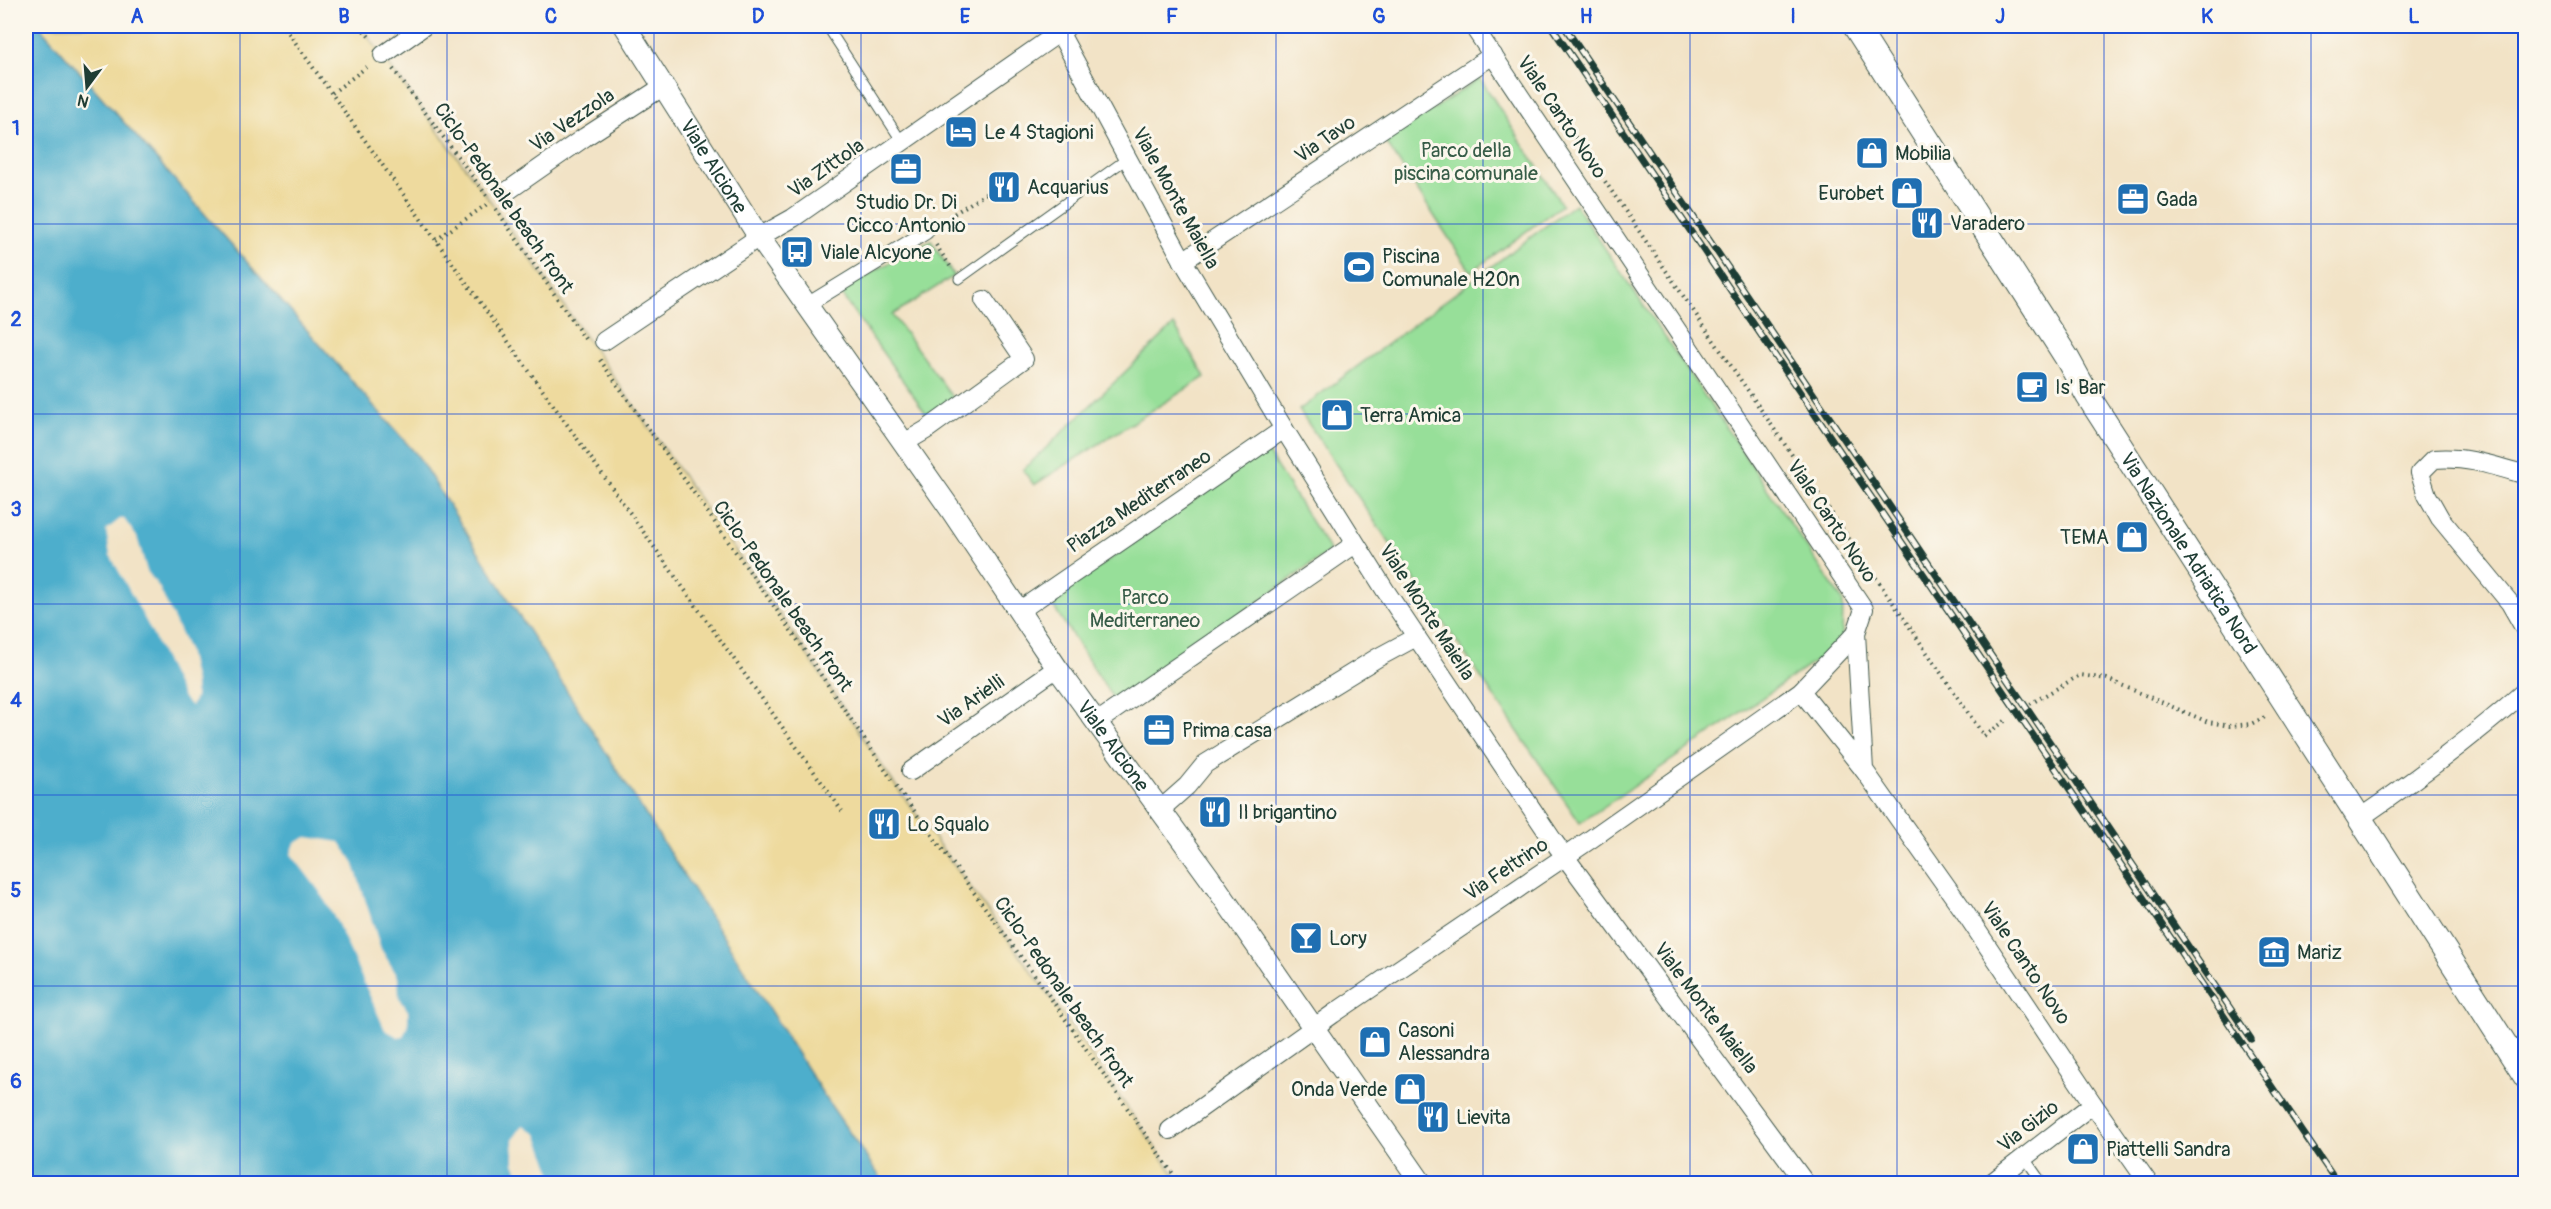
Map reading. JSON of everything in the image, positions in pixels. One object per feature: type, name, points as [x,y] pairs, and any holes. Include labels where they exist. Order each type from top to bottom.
[{"type":"main road","name":"Via Nazionale Adriatica Nord","points":[[1855,26],[2067,358],[2107,426],[2526,1077]]},
{"type":"street","points":[[383,55],[424,26]]},
{"type":"street","name":"Viale Alcione","points":[[626,26],[759,237],[904,443],[1057,668],[1161,810],[1422,1184]]},
{"type":"street","name":"Viale Canto Novo","points":[[1473,26],[1864,609],[1856,633],[1864,771],[1964,911],[2149,1184]]},
{"type":"street","name":"Via Zittola","points":[[604,341],[759,237],[787,221],[1061,28]]},
{"type":"street","name":"Viale Monte Maiella","points":[[1061,28],[1183,261],[1356,544],[1516,787],[1806,1184]]},
{"type":"street","name":"Via Tavo","points":[[1183,261],[1493,55]]},
{"type":"street","name":"Via Vezzola","points":[[499,197],[664,86]]},
{"type":"street","points":[[807,305],[932,233]]},
{"type":"street","points":[[904,443],[926,430],[1024,359],[984,300]]},
{"type":"street","name":"Piazza Mediterraneo","points":[[1019,610],[1284,429]]},
{"type":"street","points":[[2526,475],[2476,460],[2453,457],[2434,459],[2420,473],[2427,495],[2440,519],[2511,603],[2526,631]]},
{"type":"street","points":[[1097,722],[1356,544]]},
{"type":"street","name":"Via Feltrino","points":[[1170,1130],[1314,1027],[1566,856],[1801,691],[1856,633]]},
{"type":"street","points":[[1161,810],[1187,786],[1205,764],[1377,658],[1416,637]]},
{"type":"street","name":"Via Arielli","points":[[911,771],[1057,668]]},
{"type":"street","points":[[2360,818],[2411,784],[2468,740],[2526,690]]},
{"type":"street","points":[[1801,691],[1864,771]]},
{"type":"street","name":"Via Gizio","points":[[1990,1184],[2093,1104]]},
{"type":"lane","points":[[827,26],[902,142]]},
{"type":"lane","points":[[956,275],[1128,158]]},
{"type":"lane","points":[[2024,1157],[2043,1184]]},
{"type":"path","name":"Ciclo-Pedonale beach front","points":[[360,26],[499,197],[585,339]]},
{"type":"path","points":[[285,28],[842,811]]},
{"type":"path","points":[[332,93],[383,55]]},
{"type":"path","points":[[1557,111],[1984,736],[2005,721]]},
{"type":"path","points":[[956,275],[932,233],[998,186]]},
{"type":"path","points":[[436,240],[499,197]]},
{"type":"path","name":"Ciclo-Pedonale beach front","points":[[599,359],[781,617],[881,765],[1043,987],[1180,1184]]},
{"type":"path","points":[[2030,704],[2080,675],[2108,679],[2208,722],[2230,726],[2252,724],[2271,714]]},
{"type":"green space","name":"Parco della piscina comunale","points":[[1480,78],[1562,205],[1471,272],[1385,141]]},
{"type":"green space","points":[[1575,204],[1843,601],[1842,643],[1580,823],[1299,410]]},
{"type":"green space","points":[[931,241],[954,276],[892,315],[955,400],[930,419],[838,290]]},
{"type":"green space","points":[[1174,325],[1205,377],[1034,485],[1023,470]]},
{"type":"green space","name":"Parco Mediterraneo","points":[[1266,450],[1330,551],[1116,703],[1050,601]]},
{"type":"sand","points":[[39,26],[360,26],[491,202],[788,626],[893,782],[1043,987],[1180,1183],[884,1183],[823,1094],[417,455]]},
{"type":"water","points":[[26,26],[39,26],[417,455],[823,1094],[884,1183],[26,1183]]},
{"type":"pier","points":[[120,519],[124,519],[137,537],[147,571],[159,587],[188,650],[195,683],[195,698],[191,706],[183,698],[148,625],[110,555],[106,530]]},
{"type":"pier","points":[[307,837],[340,842],[353,862],[381,949],[398,977],[399,997],[408,1011],[408,1026],[403,1036],[398,1037],[385,1030],[338,924],[320,892],[291,854],[295,843]]},
{"type":"pier","points":[[523,1125],[537,1134],[556,1183],[522,1183],[514,1162],[513,1139]]},
{"type":"railway","points":[[1551,26],[2338,1184]]},
{"type":"railway","points":[[1564,26],[2251,1039]]},
{"type":"place","name":"Le 4 Stagioni","points":[[961,132]]},
{"type":"place","name":"Mobilia","points":[[1872,153]]},
{"type":"place","name":"Studio Dr. Di Cicco Antonio","points":[[906,169]]},
{"type":"place","name":"Acquarius","points":[[1004,187]]},
{"type":"place","name":"Eurobet","points":[[1907,193]]},
{"type":"place","name":"Gada","points":[[2133,199]]},
{"type":"place","name":"Varadero","points":[[1927,223]]},
{"type":"place","name":"Viale Alcyone","points":[[797,252]]},
{"type":"place","name":"Piscina Comunale H2On","points":[[1359,267]]},
{"type":"place","name":"Is' Bar","points":[[2032,387]]},
{"type":"place","name":"Terra Amica","points":[[1337,415]]},
{"type":"place","name":"TEMA","points":[[2132,537]]},
{"type":"place","name":"Prima casa","points":[[1159,730]]},
{"type":"place","name":"Il brigantino","points":[[1215,812]]},
{"type":"place","name":"Lo Squalo","points":[[884,824]]},
{"type":"place","name":"Lory","points":[[1306,938]]},
{"type":"place","name":"Mariz","points":[[2274,952]]},
{"type":"place","name":"Casoni Alessandra","points":[[1375,1042]]},
{"type":"place","name":"Onda Verde","points":[[1410,1089]]},
{"type":"place","name":"Lievita","points":[[1433,1117]]},
{"type":"place","name":"Piattelli Sandra","points":[[2083,1149]]}]
